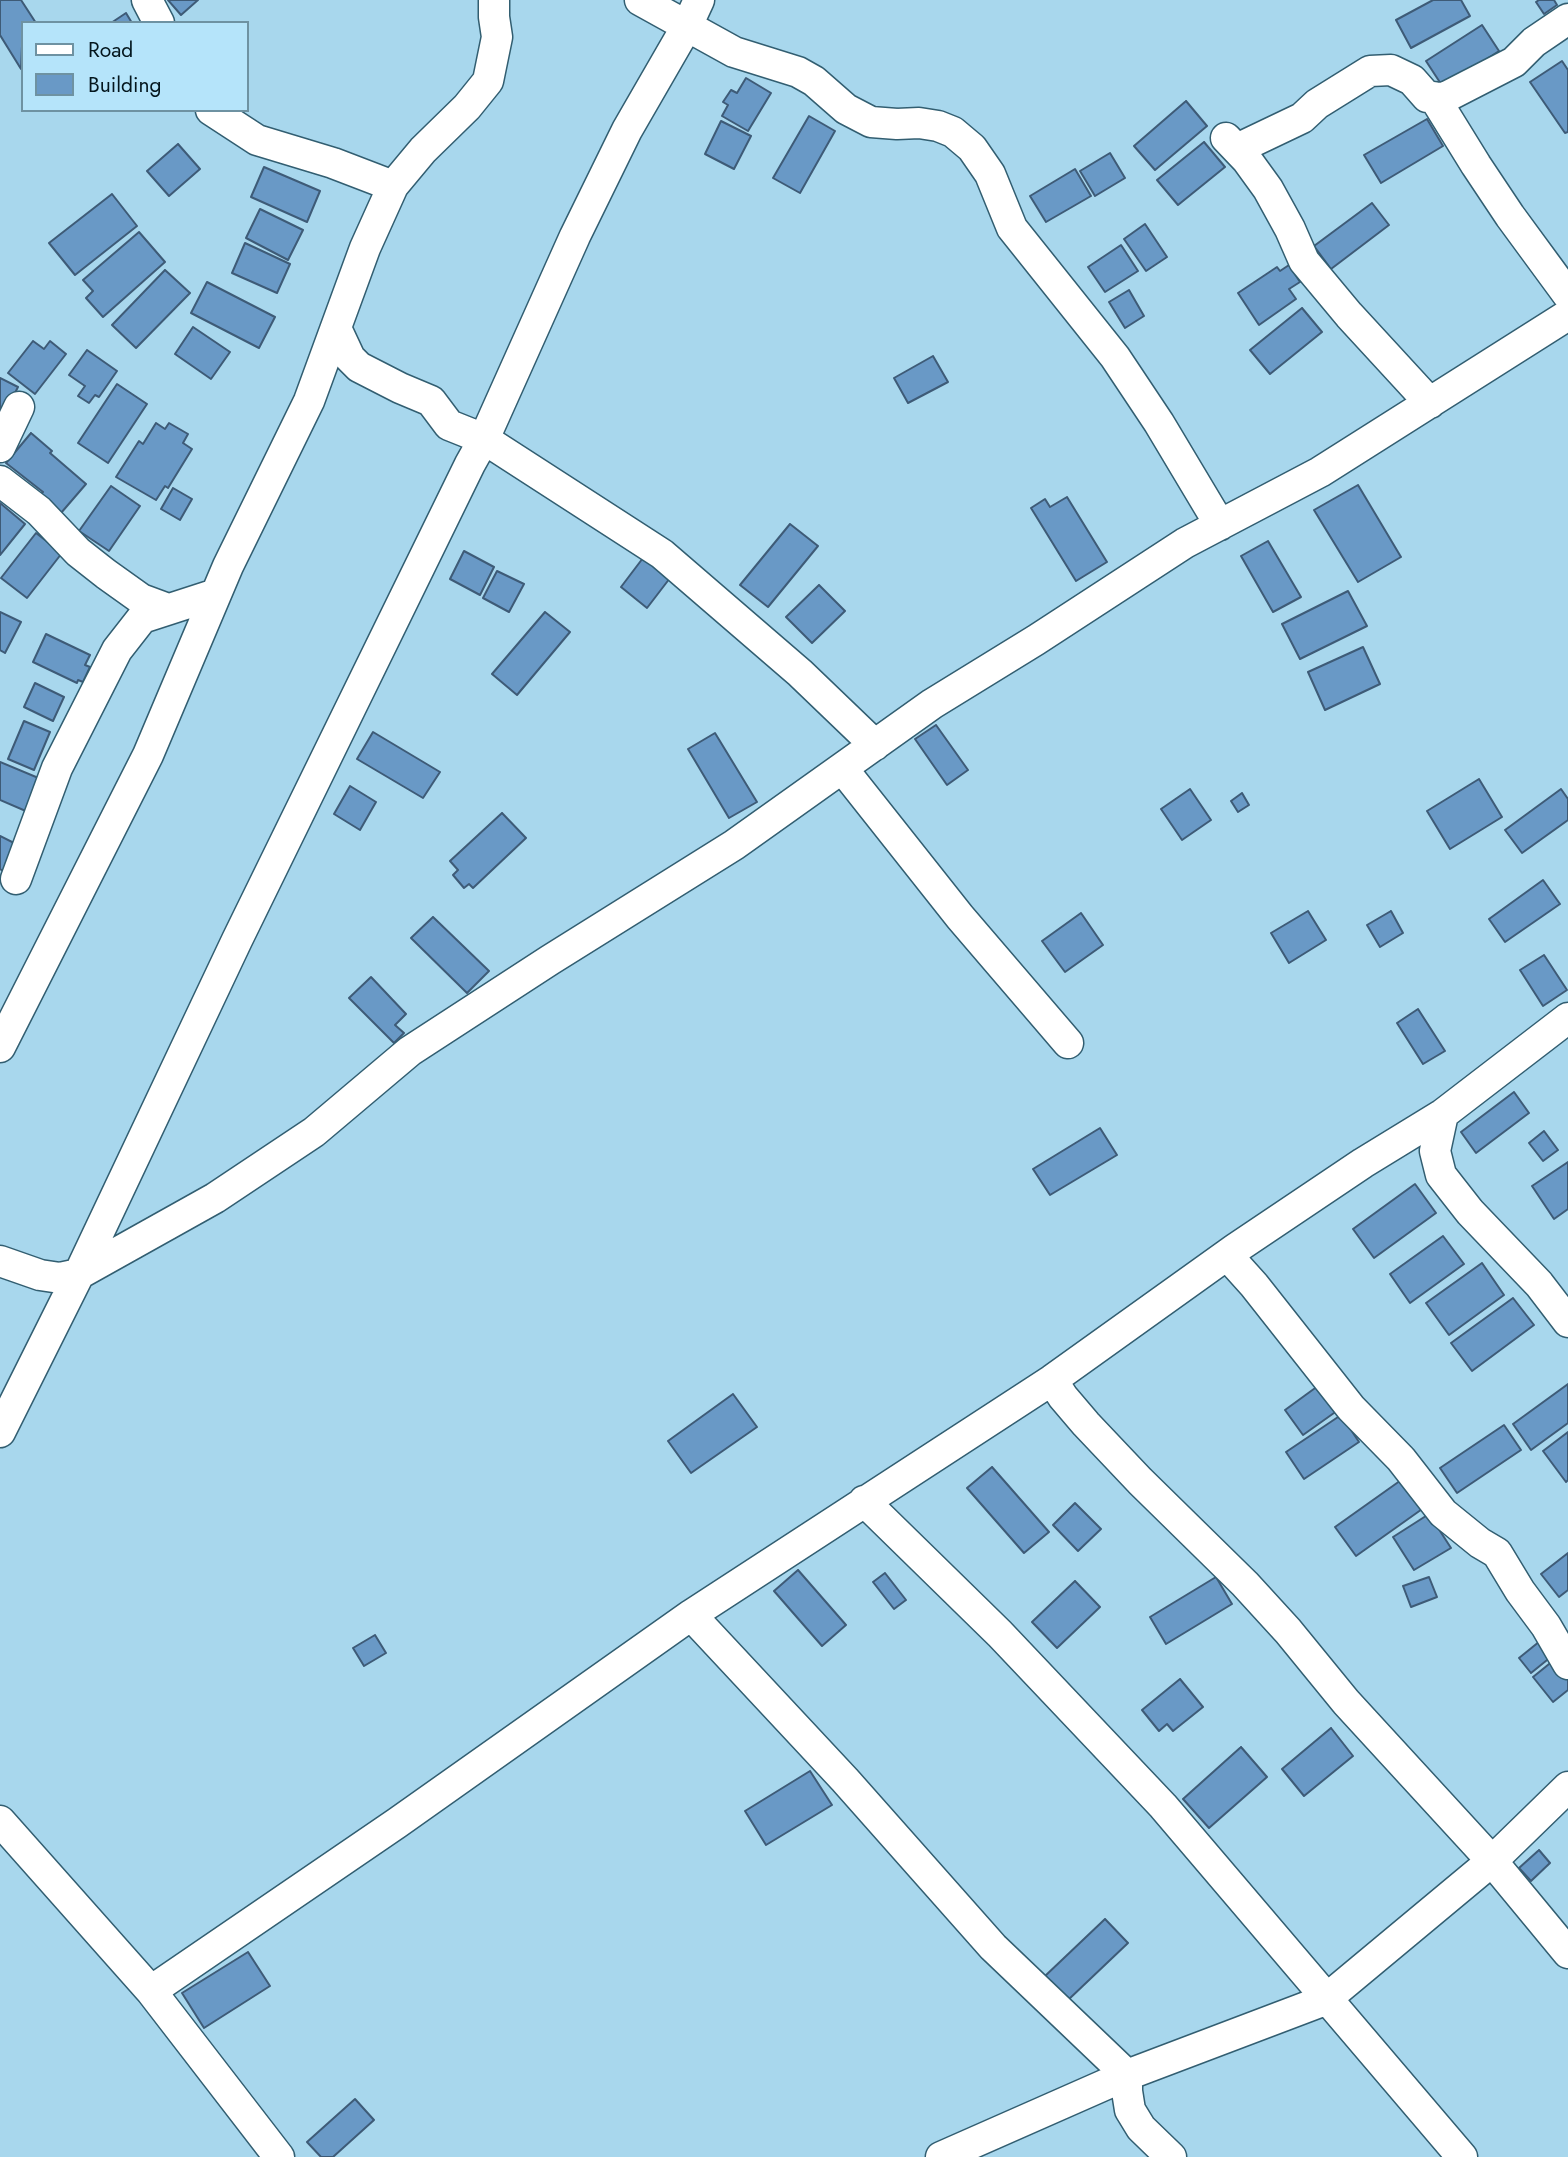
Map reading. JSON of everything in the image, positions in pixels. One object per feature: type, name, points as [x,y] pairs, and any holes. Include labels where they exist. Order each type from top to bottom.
[{"type":"street","points":[[147,0],[158,21]]},
{"type":"street","points":[[0,1046],[148,755],[228,566],[309,401],[365,248],[393,186],[423,149],[467,107],[488,81],[497,37],[494,0]]},
{"type":"street","points":[[640,0],[693,13],[734,52],[798,72],[814,81],[846,109],[872,122],[938,126],[953,132],[972,148],[990,174],[1012,228],[1115,357],[1159,423],[1220,525]]},
{"type":"street","points":[[0,1432],[8,1398],[79,1274],[243,928],[458,487],[484,439],[575,236],[627,130],[693,13]]},
{"type":"street","points":[[1430,403],[1349,315],[1304,261],[1269,189],[1232,143],[1302,118],[1317,104],[1370,71],[1391,70],[1412,80],[1427,97],[1444,98],[1514,62],[1534,42],[1568,19]]},
{"type":"street","points":[[1434,97],[1510,216],[1568,295]]},
{"type":"street","points":[[214,112],[257,140],[333,163],[393,186]]},
{"type":"street","points":[[0,1261],[60,1278],[79,1274],[215,1198],[314,1132],[410,1051],[734,845],[932,705],[1185,543],[1320,472],[1568,316]]},
{"type":"street","points":[[336,328],[350,358],[359,367],[431,401],[449,425],[484,439],[662,555],[800,673],[875,745]]},
{"type":"street","points":[[0,447],[19,407]]},
{"type":"street","points":[[0,481],[39,511],[87,560],[141,599],[168,609]]},
{"type":"street","points":[[16,879],[58,768],[117,650],[142,618],[216,594]]},
{"type":"street","points":[[842,768],[960,917],[1068,1043]]},
{"type":"street","points":[[151,1991],[397,1823],[691,1615],[1052,1380],[1227,1255],[1363,1163],[1443,1114],[1568,1018]]},
{"type":"street","points":[[1443,1114],[1435,1151],[1441,1175],[1469,1212],[1539,1284],[1568,1322]]},
{"type":"street","points":[[1227,1255],[1351,1408],[1401,1459],[1443,1513],[1479,1543],[1497,1553],[1568,1664]]},
{"type":"street","points":[[1052,1380],[1086,1424],[1288,1631],[1346,1702],[1492,1861],[1568,1953]]},
{"type":"street","points":[[864,1501],[1000,1633],[1163,1806],[1325,2000],[1462,2157]]},
{"type":"street","points":[[691,1615],[845,1780],[993,1947],[1127,2075],[1130,2110],[1141,2128],[1171,2157]]},
{"type":"street","points":[[941,2157],[1127,2075],[1325,2000],[1492,1861],[1568,1787]]},
{"type":"street","points":[[0,1821],[151,1991],[279,2157]]},
{"type":"building","points":[[0,0],[21,0],[35,21],[21,21],[21,69],[0,35]]},
{"type":"building","points":[[168,0],[198,0],[181,15]]},
{"type":"building","points":[[1433,0],[1461,0],[1470,16],[1411,48],[1396,20]]},
{"type":"building","points":[[1554,0],[1557,5],[1544,14],[1536,2]]},
{"type":"building","points":[[126,13],[131,21],[114,21]]},
{"type":"building","points":[[1482,25],[1499,51],[1450,83],[1441,84],[1426,61]]},
{"type":"building","points":[[1562,61],[1568,70],[1568,132],[1565,133],[1530,82]]},
{"type":"building","points":[[746,78],[771,93],[748,131],[722,116],[728,105],[723,102],[731,90],[737,93]]},
{"type":"building","points":[[1186,101],[1207,126],[1155,170],[1134,146]]},
{"type":"building","points":[[809,116],[835,131],[800,193],[773,178]]},
{"type":"building","points":[[1427,119],[1443,146],[1381,183],[1364,155]]},
{"type":"building","points":[[721,121],[751,136],[734,169],[705,154]]},
{"type":"building","points":[[1204,142],[1225,167],[1178,205],[1157,180]]},
{"type":"building","points":[[178,144],[200,169],[169,196],[147,171]]},
{"type":"building","points":[[1110,153],[1125,178],[1095,196],[1080,171]]},
{"type":"building","points":[[264,167],[320,191],[307,222],[251,197]]},
{"type":"building","points":[[1075,169],[1091,196],[1046,222],[1030,196]]},
{"type":"building","points":[[112,194],[137,226],[75,275],[49,243]]},
{"type":"building","points":[[1372,203],[1389,225],[1331,269],[1314,246]]},
{"type":"building","points":[[260,209],[303,230],[288,260],[246,238]]},
{"type":"building","points":[[1145,224],[1167,257],[1146,271],[1124,239]]},
{"type":"building","points":[[139,232],[165,262],[103,317],[86,298],[93,291],[83,280]]},
{"type":"building","points":[[245,243],[290,264],[277,293],[232,273]]},
{"type":"building","points":[[1121,245],[1138,271],[1105,292],[1088,267]]},
{"type":"building","points":[[1289,265],[1300,282],[1289,289],[1296,299],[1259,325],[1238,293],[1277,267],[1280,271]]},
{"type":"building","points":[[165,270],[190,293],[136,348],[112,325]]},
{"type":"building","points":[[207,282],[275,317],[259,348],[191,313]]},
{"type":"building","points":[[1129,290],[1144,316],[1125,328],[1109,302]]},
{"type":"building","points":[[1302,308],[1322,332],[1270,374],[1250,350]]},
{"type":"building","points":[[193,327],[230,352],[211,379],[175,354]]},
{"type":"building","points":[[33,341],[44,349],[50,341],[66,354],[35,394],[8,373]]},
{"type":"building","points":[[87,350],[117,371],[99,397],[95,395],[89,403],[78,396],[85,386],[69,375]]},
{"type":"building","points":[[933,356],[948,382],[908,403],[894,378]]},
{"type":"building","points":[[0,378],[18,387],[2,418],[0,417]]},
{"type":"building","points":[[117,384],[147,404],[108,463],[78,443]]},
{"type":"building","points":[[156,423],[165,429],[169,423],[188,434],[183,443],[192,449],[168,488],[165,486],[156,500],[116,477],[139,441],[143,444]]},
{"type":"building","points":[[31,433],[86,484],[61,513],[40,495],[43,492],[6,463]]},
{"type":"building","points":[[1358,485],[1401,557],[1358,582],[1314,510]]},
{"type":"building","points":[[111,486],[140,506],[109,551],[79,531]]},
{"type":"building","points":[[173,488],[192,499],[180,520],[161,509]]},
{"type":"building","points":[[1067,497],[1107,562],[1076,581],[1031,508],[1045,499],[1050,507]]},
{"type":"building","points":[[0,503],[25,524],[0,555]]},
{"type":"building","points":[[790,524],[818,546],[768,607],[740,585]]},
{"type":"building","points":[[36,533],[62,553],[27,598],[1,578]]},
{"type":"building","points":[[1268,541],[1301,597],[1273,612],[1241,556]]},
{"type":"building","points":[[464,551],[494,567],[480,595],[450,579]]},
{"type":"building","points":[[646,554],[670,578],[647,608],[621,587]]},
{"type":"building","points":[[497,571],[524,584],[509,612],[483,598]]},
{"type":"building","points":[[819,585],[845,611],[812,643],[786,617]]},
{"type":"building","points":[[1348,591],[1367,626],[1300,659],[1282,624]]},
{"type":"building","points":[[0,612],[21,622],[5,653],[0,650]]},
{"type":"building","points":[[545,612],[570,632],[517,695],[492,674]]},
{"type":"building","points":[[46,634],[90,655],[85,665],[90,667],[83,682],[78,680],[77,683],[33,662]]},
{"type":"building","points":[[1363,647],[1380,684],[1325,710],[1308,672]]},
{"type":"building","points":[[35,683],[64,697],[53,721],[24,707]]},
{"type":"building","points":[[24,721],[50,732],[34,770],[8,759]]},
{"type":"building","points":[[936,725],[968,770],[947,785],[915,739]]},
{"type":"building","points":[[373,732],[440,772],[423,798],[357,759]]},
{"type":"building","points":[[715,733],[757,802],[729,818],[688,749]]},
{"type":"building","points":[[0,762],[48,782],[35,815],[0,800]]},
{"type":"building","points":[[1479,779],[1502,817],[1450,849],[1427,811]]},
{"type":"building","points":[[350,786],[376,802],[360,830],[334,814]]},
{"type":"building","points":[[1190,789],[1211,820],[1182,840],[1161,809]]},
{"type":"building","points":[[1561,789],[1568,799],[1568,820],[1522,853],[1505,830]]},
{"type":"building","points":[[1242,793],[1249,805],[1238,812],[1231,801]]},
{"type":"building","points":[[502,813],[526,838],[473,888],[469,884],[464,888],[453,875],[458,870],[450,861]]},
{"type":"building","points":[[0,836],[18,845],[5,872],[0,869]]},
{"type":"building","points":[[1543,880],[1560,904],[1505,942],[1489,919]]},
{"type":"building","points":[[1308,911],[1326,940],[1289,963],[1271,933]]},
{"type":"building","points":[[1391,911],[1403,933],[1380,947],[1367,925]]},
{"type":"building","points":[[1081,913],[1103,945],[1065,972],[1042,941]]},
{"type":"building","points":[[433,917],[489,971],[467,993],[411,938]]},
{"type":"building","points":[[1544,955],[1567,990],[1543,1006],[1520,970]]},
{"type":"building","points":[[371,977],[406,1014],[395,1025],[404,1033],[394,1043],[349,998]]},
{"type":"building","points":[[1418,1009],[1445,1051],[1423,1064],[1397,1023]]},
{"type":"building","points":[[1514,1092],[1529,1113],[1476,1153],[1461,1132]]},
{"type":"building","points":[[1100,1128],[1117,1155],[1050,1195],[1033,1169]]},
{"type":"building","points":[[1544,1131],[1558,1150],[1543,1161],[1529,1143]]},
{"type":"building","points":[[1568,1162],[1568,1209],[1554,1219],[1532,1186]]},
{"type":"building","points":[[1415,1184],[1436,1213],[1374,1258],[1353,1229]]},
{"type":"building","points":[[1443,1236],[1464,1264],[1410,1303],[1390,1274]]},
{"type":"building","points":[[1482,1263],[1504,1295],[1449,1335],[1426,1303]]},
{"type":"building","points":[[1513,1298],[1534,1325],[1472,1371],[1451,1343]]},
{"type":"building","points":[[1322,1383],[1341,1408],[1303,1435],[1285,1410]]},
{"type":"building","points":[[1568,1384],[1568,1423],[1531,1450],[1513,1424]]},
{"type":"building","points":[[733,1394],[757,1427],[691,1473],[668,1441]]},
{"type":"building","points":[[1341,1415],[1359,1442],[1304,1479],[1286,1452]]},
{"type":"building","points":[[1504,1425],[1521,1450],[1457,1493],[1440,1468]]},
{"type":"building","points":[[1568,1432],[1568,1480],[1566,1482],[1543,1451]]},
{"type":"building","points":[[992,1467],[1049,1532],[1024,1553],[967,1488]]},
{"type":"building","points":[[1404,1478],[1425,1507],[1356,1556],[1335,1527]]},
{"type":"building","points":[[1075,1503],[1101,1529],[1078,1551],[1053,1525]]},
{"type":"building","points":[[1429,1514],[1451,1548],[1414,1570],[1393,1537]]},
{"type":"building","points":[[1568,1553],[1568,1590],[1559,1597],[1541,1574]]},
{"type":"building","points":[[798,1570],[846,1625],[822,1646],[774,1591]]},
{"type":"building","points":[[885,1573],[906,1600],[894,1609],[873,1582]]},
{"type":"building","points":[[1216,1577],[1232,1604],[1166,1644],[1150,1617]]},
{"type":"building","points":[[1429,1577],[1437,1597],[1411,1607],[1403,1586]]},
{"type":"building","points":[[1075,1581],[1100,1607],[1057,1648],[1032,1622]]},
{"type":"building","points":[[375,1635],[386,1653],[364,1666],[353,1648]]},
{"type":"building","points":[[1545,1637],[1557,1652],[1531,1673],[1519,1658]]},
{"type":"building","points":[[1559,1656],[1568,1668],[1568,1690],[1553,1702],[1533,1677]]},
{"type":"building","points":[[1180,1679],[1203,1707],[1173,1731],[1167,1724],[1159,1731],[1142,1710]]},
{"type":"building","points":[[1331,1728],[1353,1756],[1304,1796],[1282,1769]]},
{"type":"building","points":[[1241,1747],[1267,1777],[1209,1828],[1183,1799]]},
{"type":"building","points":[[810,1771],[832,1805],[766,1845],[745,1811]]},
{"type":"building","points":[[1539,1850],[1550,1863],[1531,1881],[1519,1868]]},
{"type":"building","points":[[1105,1919],[1128,1943],[1067,2001],[1044,1977]]},
{"type":"building","points":[[248,1952],[270,1986],[204,2028],[182,1993]]},
{"type":"building","points":[[355,2099],[374,2120],[333,2157],[321,2157],[307,2142]]}]
